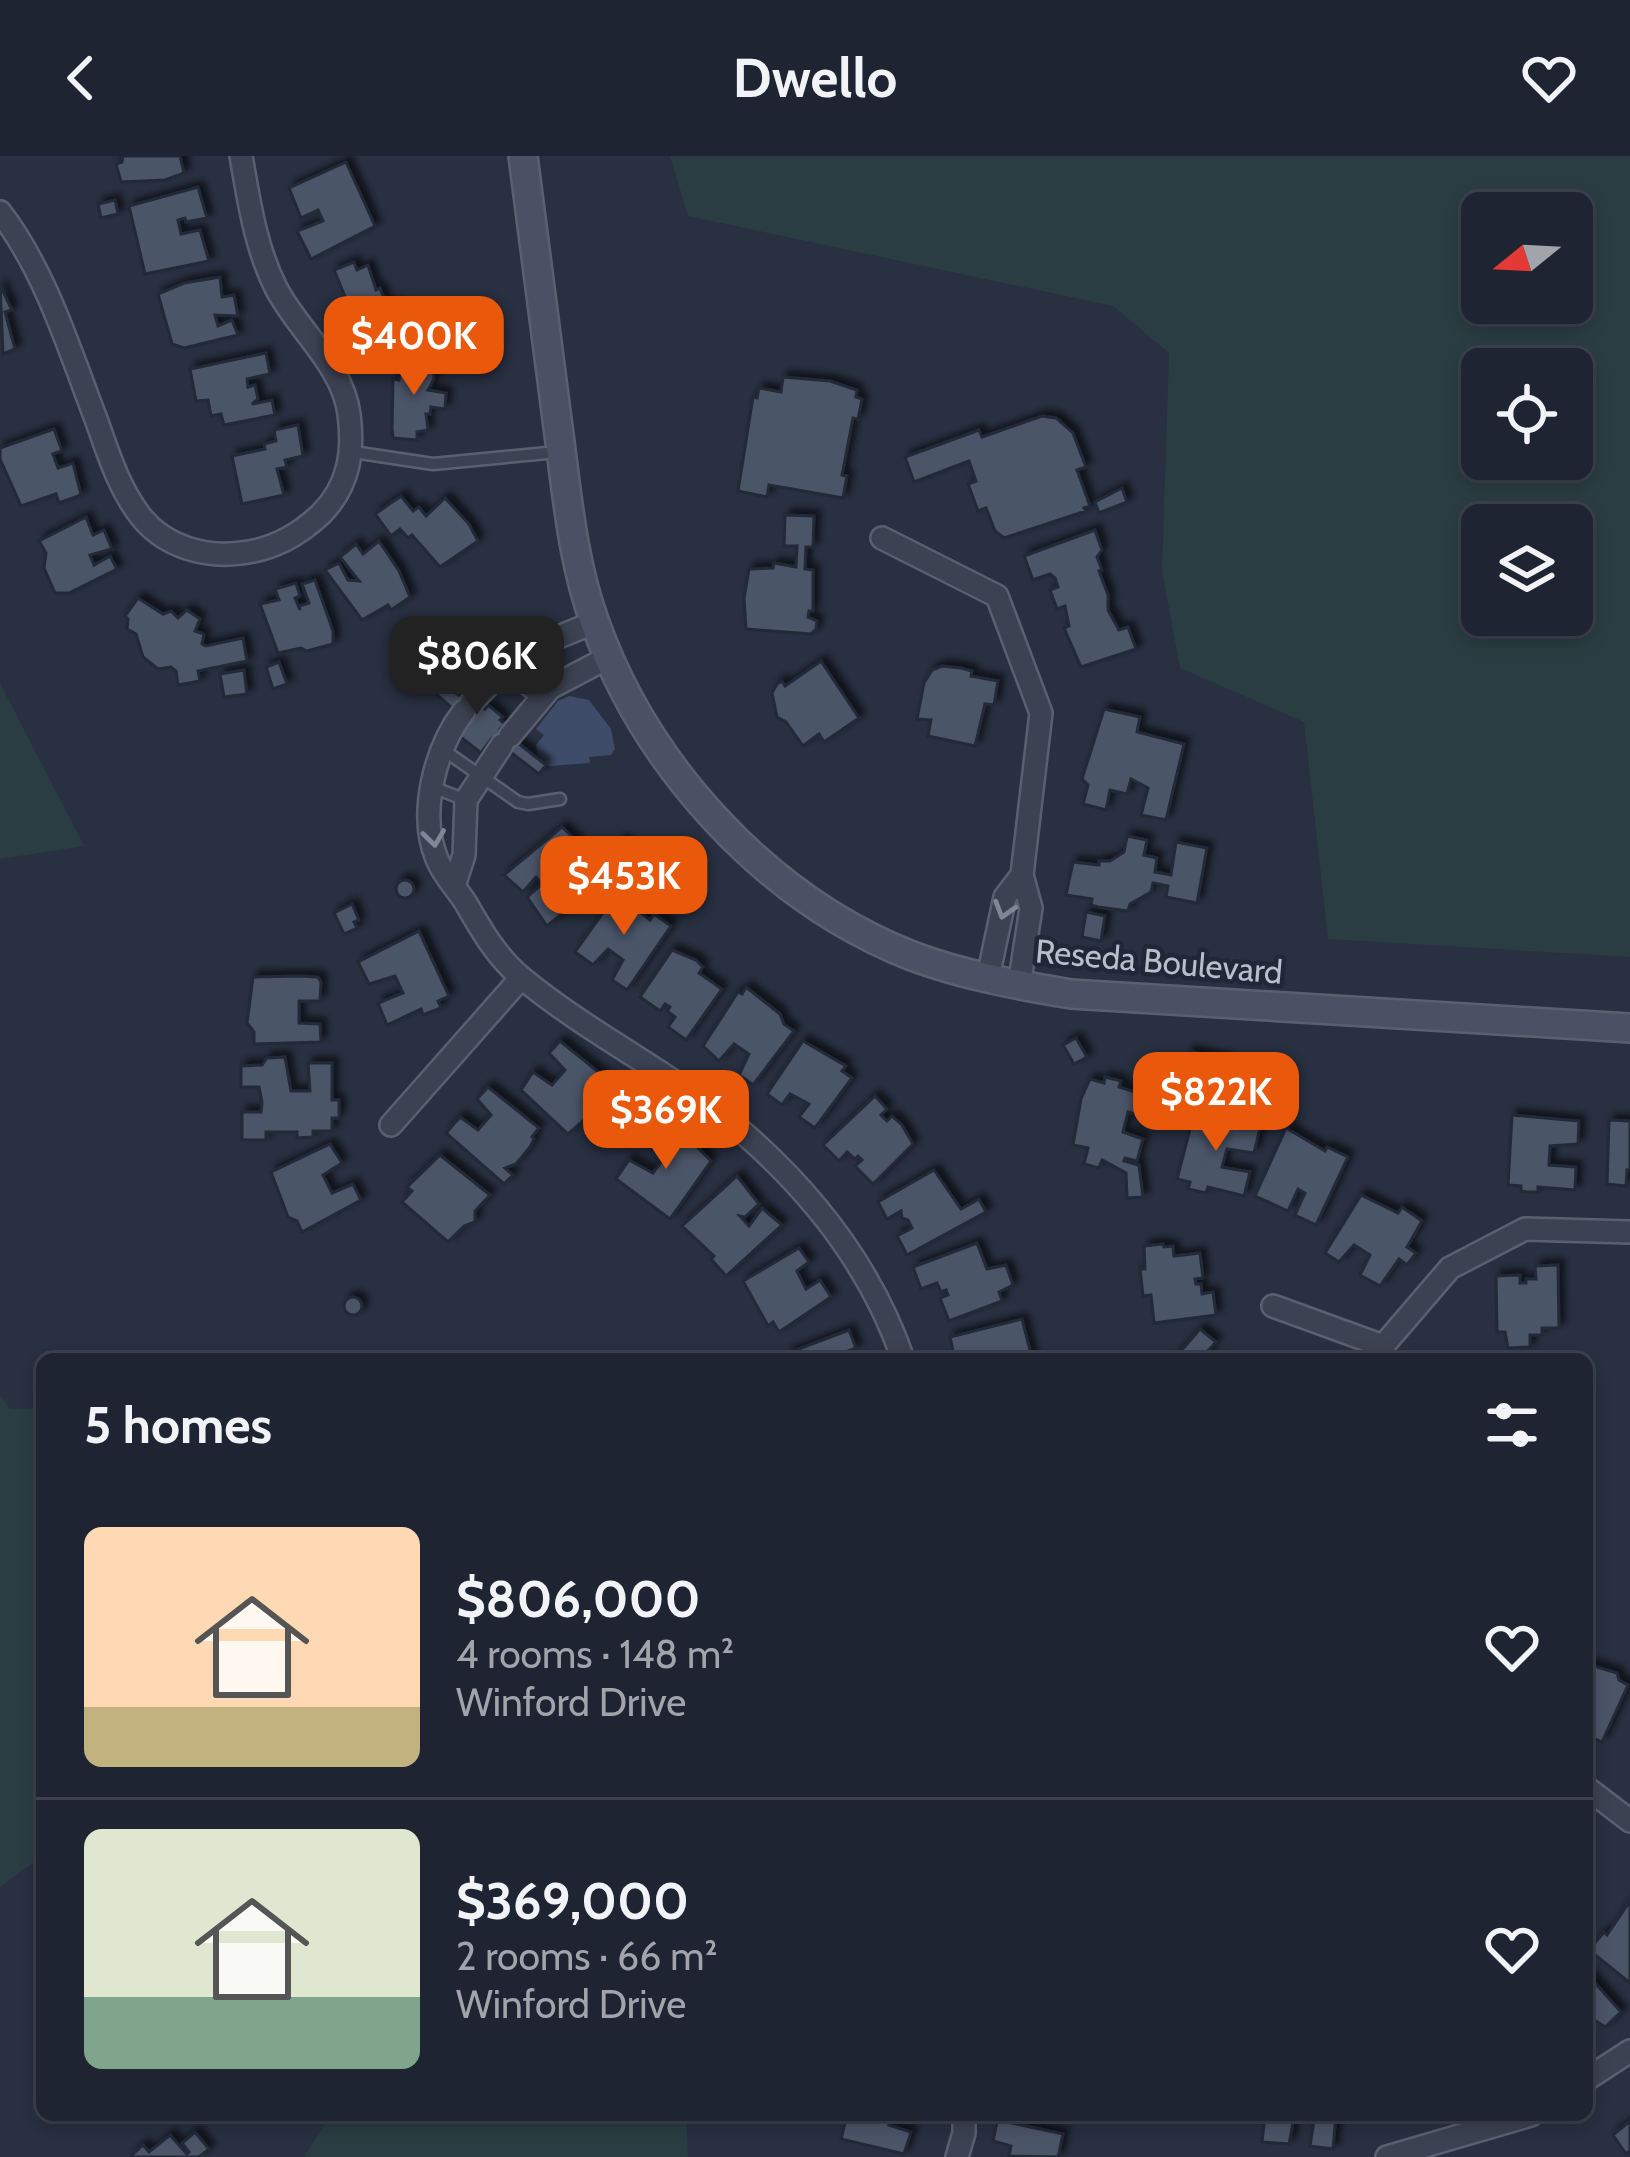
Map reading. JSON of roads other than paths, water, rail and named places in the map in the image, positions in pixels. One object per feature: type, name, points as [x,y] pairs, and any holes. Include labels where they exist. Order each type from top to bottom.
[{"type":"main road","name":"Reseda Boulevard","points":[[523,156],[572,532],[595,622],[660,751],[753,856],[812,901],[875,939],[946,968],[1018,986],[1071,994],[1630,1028]]},
{"type":"street","points":[[0,212],[33,265],[120,484],[144,521],[172,542],[214,556],[261,551],[305,529],[338,496],[353,452],[348,406],[330,368],[266,268],[241,156]]},
{"type":"street","points":[[882,538],[997,596],[1041,713],[1022,875],[1031,908],[1018,986]]},
{"type":"street","points":[[595,622],[520,653],[451,728],[432,787],[430,826],[437,860],[480,927],[521,978],[743,1133],[796,1183],[863,1272],[901,1353]]},
{"type":"street","points":[[454,884],[464,855],[466,800],[480,775],[539,700],[564,679],[609,657]]},
{"type":"street","points":[[988,977],[1005,897],[1022,875]]},
{"type":"street","points":[[392,1125],[521,978]]},
{"type":"street","points":[[1273,1306],[1382,1352],[1450,1268],[1525,1229],[1630,1232]]},
{"type":"street","points":[[1593,1792],[1630,1821]]},
{"type":"street","points":[[1593,2075],[1630,2051]]},
{"type":"street","points":[[956,2157],[964,2121]]},
{"type":"street","points":[[1387,2157],[1510,2121]]},
{"type":"lane","points":[[353,452],[433,464],[562,452]]},
{"type":"lane","points":[[507,663],[520,684],[539,700]]},
{"type":"lane","points":[[442,749],[528,805],[560,800]]},
{"type":"lane","points":[[432,787],[466,800]]},
{"type":"water","points":[[569,696],[589,700],[611,729],[615,749],[611,755],[589,757],[590,763],[549,766],[538,756],[536,745],[544,735],[536,729],[558,701]]}]
